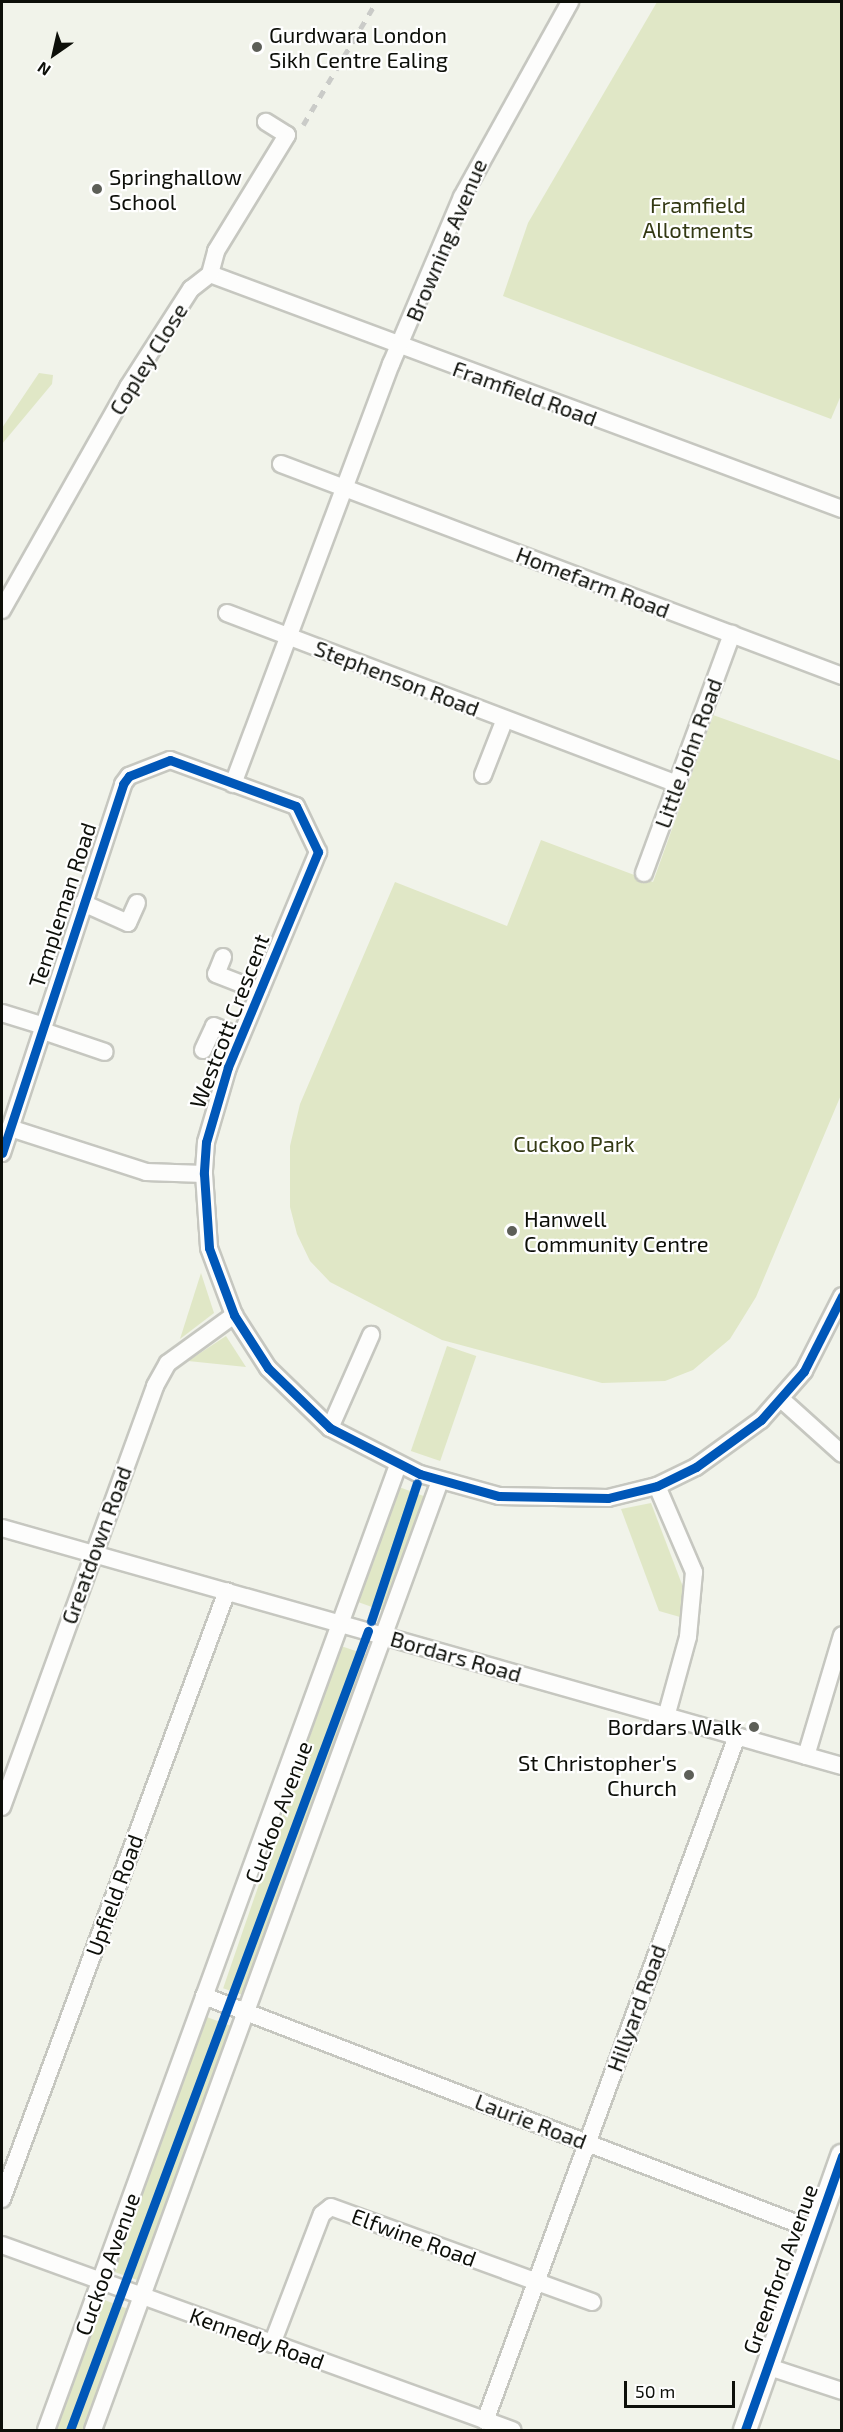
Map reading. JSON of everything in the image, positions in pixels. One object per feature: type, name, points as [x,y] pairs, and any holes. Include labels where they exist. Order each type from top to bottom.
[{"type":"street","name":"Browning Avenue","points":[[233,784],[344,488],[488,142],[570,2]]},
{"type":"street","name":"Copley Close","points":[[2,610],[128,387],[191,289],[210,274],[216,251],[287,135],[266,122]]},
{"type":"street","name":"Framfield Road","points":[[210,274],[401,347],[842,509]]},
{"type":"street","points":[[281,464],[344,488]]},
{"type":"street","name":"Homefarm Road","points":[[344,488],[842,676]]},
{"type":"street","points":[[227,613],[288,637]]},
{"type":"street","name":"Little John Road","points":[[644,873],[732,634]]},
{"type":"street","name":"Stephenson Road","points":[[288,637],[677,784]]},
{"type":"street","name":"Stephenson Road","points":[[483,775],[506,719]]},
{"type":"street","name":"Templeman Road","points":[[2,1153],[83,903],[129,776],[170,760],[233,784]]},
{"type":"street","name":"Westcott Crescent","points":[[233,784],[303,812],[318,852],[240,1037],[213,1110],[204,1174],[209,1248],[234,1315],[268,1368],[330,1428],[398,1465],[440,1481],[499,1496],[558,1501],[608,1498],[657,1486],[734,1442],[781,1399],[804,1371],[842,1296]]},
{"type":"street","points":[[83,903],[128,923],[137,903]]},
{"type":"street","points":[[223,957],[216,974],[260,991]]},
{"type":"street","points":[[2,1013],[105,1052]]},
{"type":"street","points":[[203,1050],[214,1026],[240,1037]]},
{"type":"street","points":[[10,1128],[146,1172],[204,1174]]},
{"type":"street","name":"Greatdown Road","points":[[2,1807],[155,1386],[168,1363],[234,1315]]},
{"type":"street","points":[[330,1428],[371,1335]]},
{"type":"street","points":[[781,1399],[842,1454]]},
{"type":"street","name":"Cuckoo Avenue","points":[[46,2430],[398,1465]]},
{"type":"street","name":"Cuckoo Avenue","points":[[93,2430],[440,1481]]},
{"type":"street","points":[[657,1486],[694,1572],[688,1637],[666,1717]]},
{"type":"street","name":"Bordars Road","points":[[2,1528],[842,1766]]},
{"type":"street","name":"Upfield Road","points":[[2,2199],[227,1591]]},
{"type":"street","points":[[806,1756],[842,1635]]},
{"type":"street","name":"Hillyard Road","points":[[485,2421],[737,1736]]},
{"type":"street","points":[[204,1996],[248,2011]]},
{"type":"street","name":"Laurie Road","points":[[248,2011],[814,2230]]},
{"type":"street","name":"Greenford Avenue","points":[[745,2430],[814,2230],[836,2186],[842,2156]]},
{"type":"street","name":"Elfwine Road","points":[[272,2344],[322,2214],[332,2207],[536,2281]]},
{"type":"street","name":"Kennedy Road","points":[[2,2245],[512,2430]]},
{"type":"street","points":[[536,2281],[592,2302]]},
{"type":"street","points":[[766,2366],[842,2391]]},
{"type":"green space","name":"Framfield Allotments","points":[[657,2],[841,2],[842,393],[831,419],[503,296],[528,223]]},
{"type":"green space","points":[[39,373],[53,375],[52,384],[2,444],[2,428]]},
{"type":"green space","name":"Cuckoo Park","points":[[713,715],[841,761],[841,1095],[756,1297],[730,1339],[693,1370],[665,1381],[602,1383],[442,1340],[330,1282],[310,1261],[297,1234],[290,1207],[290,1146],[300,1104],[395,882],[507,926],[541,840],[653,882]]},
{"type":"green space","points":[[201,1273],[214,1313],[180,1339]]},
{"type":"green space","points":[[226,1336],[246,1367],[188,1361]]},
{"type":"green space","points":[[447,1346],[476,1356],[440,1461],[411,1451]]},
{"type":"green space","points":[[399,1487],[426,1497],[385,1612],[357,1602]]},
{"type":"green space","points":[[651,1503],[683,1587],[680,1617],[659,1611],[621,1509]]},
{"type":"green space","points":[[341,1646],[367,1655],[250,1997],[223,1988]]},
{"type":"green space","points":[[204,2016],[231,2026],[139,2281],[111,2271]]},
{"type":"green space","points":[[102,2299],[130,2310],[84,2430],[52,2430]]},
{"type":"railway","points":[[303,125],[376,2]]},
{"type":"cycle path","points":[[2,1153],[123,784],[129,776],[170,760],[296,806],[318,852],[228,1067],[206,1142],[204,1174],[209,1248],[234,1315],[268,1368],[330,1428],[420,1474],[499,1496],[608,1498],[657,1486],[696,1467],[761,1420],[804,1371],[842,1296]]},
{"type":"cycle path","points":[[371,1621],[417,1483]]},
{"type":"cycle path","points":[[70,2430],[368,1631]]},
{"type":"cycle path","points":[[745,2430],[842,2156]]},
{"type":"place","name":"Gurdwara London Sikh Centre Ealing","points":[[257,47]]},
{"type":"place","name":"Springhallow School","points":[[97,189]]},
{"type":"place","name":"Hanwell Community Centre","points":[[512,1231]]},
{"type":"place","name":"Bordars Walk","points":[[754,1727]]},
{"type":"place","name":"St Christopher's Church","points":[[689,1775]]}]
